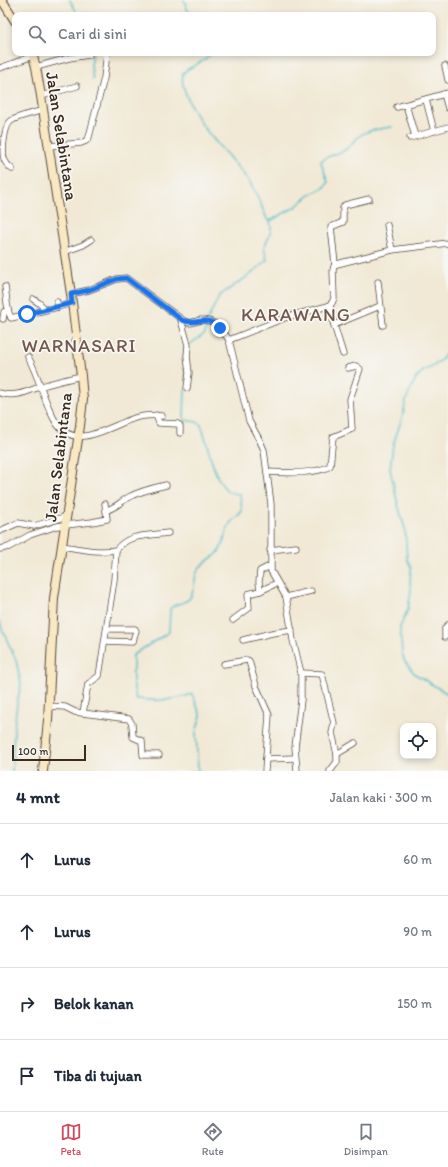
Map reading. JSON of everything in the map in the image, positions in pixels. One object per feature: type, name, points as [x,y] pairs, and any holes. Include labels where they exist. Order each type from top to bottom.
[{"type":"street","points":[[2,0],[12,16]]},
{"type":"street","points":[[0,68],[30,56]]},
{"type":"street","name":"Jalan Selabintana","points":[[33,56],[49,146],[71,298],[82,376],[83,404],[54,598],[43,771]]},
{"type":"street","points":[[36,67],[82,56]]},
{"type":"street","points":[[49,146],[81,143],[89,138],[104,78],[107,56]]},
{"type":"street","points":[[445,66],[448,80]]},
{"type":"street","points":[[41,96],[77,86]]},
{"type":"street","points":[[397,107],[446,94],[448,108]]},
{"type":"street","points":[[426,100],[434,131]]},
{"type":"street","points":[[406,105],[412,137],[448,127]]},
{"type":"street","points":[[12,169],[7,166],[4,158],[5,131],[7,125],[12,120],[43,110]]},
{"type":"street","points":[[229,340],[287,317],[322,309],[330,305],[334,298],[333,271],[336,264],[330,227],[343,222],[342,208],[345,205],[369,199]]},
{"type":"street","points":[[387,225],[392,250]]},
{"type":"street","points":[[64,252],[83,245],[91,240]]},
{"type":"street","points":[[336,264],[392,250],[448,243]]},
{"type":"street","points":[[5,287],[8,310],[11,318],[57,305],[117,279],[126,278],[182,320],[190,323],[204,320],[213,322],[220,328],[229,340],[249,421],[262,445],[271,504],[270,566],[272,574],[286,597],[301,673],[301,700],[299,723],[296,734],[295,758],[297,771]]},
{"type":"street","points":[[378,282],[383,325]]},
{"type":"street","points":[[33,299],[45,309]]},
{"type":"street","points":[[330,305],[334,325],[343,354]]},
{"type":"street","points":[[334,325],[380,306]]},
{"type":"street","points":[[3,319],[4,312],[8,310]]},
{"type":"street","points":[[182,320],[188,345],[187,356],[189,373],[187,388]]},
{"type":"street","points":[[28,357],[34,368],[56,423],[66,433],[78,437],[95,434],[133,418],[150,415],[159,415],[159,423],[178,424],[180,426],[180,432]]},
{"type":"street","points":[[267,472],[297,472],[324,469],[330,466],[333,437],[352,428],[350,399],[360,369],[356,366],[348,368]]},
{"type":"street","points":[[0,393],[15,395],[82,376]]},
{"type":"street","points":[[107,510],[119,505],[130,496],[146,489],[166,485]]},
{"type":"street","points":[[0,531],[18,523],[34,526],[65,521],[78,524],[107,519],[105,504]]},
{"type":"street","points":[[0,549],[9,547],[30,535],[65,521]]},
{"type":"street","points":[[83,713],[88,684],[99,676],[116,566],[116,550],[129,538],[168,533]]},
{"type":"street","points":[[62,546],[97,552],[116,550]]},
{"type":"street","points":[[270,550],[296,547]]},
{"type":"street","points":[[260,592],[260,571],[270,566]]},
{"type":"street","points":[[233,620],[249,608],[248,594],[260,592],[277,583]]},
{"type":"street","points":[[286,597],[311,591]]},
{"type":"street","points":[[445,637],[445,628],[448,625]]},
{"type":"street","points":[[105,641],[132,642],[136,631],[135,629],[107,629]]},
{"type":"street","points":[[243,640],[292,630]]},
{"type":"street","points":[[224,664],[246,660],[249,661],[256,686],[269,715],[265,771]]},
{"type":"street","points":[[301,673],[323,675],[334,723],[332,734],[337,754],[337,762],[330,771]]},
{"type":"street","points":[[48,706],[67,707],[75,712],[130,720],[133,736],[142,741],[143,755],[159,755]]},
{"type":"street","points":[[337,754],[355,743]]},
{"type":"street","points":[[266,759],[295,758]]},
{"type":"waterway","points":[[70,0],[76,12]]},
{"type":"waterway","points":[[184,0],[190,12]]},
{"type":"waterway","points":[[93,56],[91,66],[93,79]]},
{"type":"waterway","points":[[209,56],[183,73],[182,76],[187,97],[192,109],[213,139],[249,181],[258,197],[267,219],[269,220]]},
{"type":"waterway","points":[[270,221],[295,207],[310,195],[325,187],[328,182],[321,162],[322,160],[345,150],[364,133],[372,130],[392,127]]},
{"type":"waterway","points":[[208,319],[219,296],[251,274],[267,260],[264,247],[270,232],[270,221]]},
{"type":"waterway","points":[[190,344],[205,334],[207,323]]},
{"type":"waterway","points":[[185,348],[184,355],[186,379]]},
{"type":"waterway","points":[[448,351],[440,361],[423,371],[416,378],[406,400],[403,415],[393,445],[390,469],[405,529],[407,559],[411,567],[411,591],[408,609],[400,627],[402,653],[405,662],[415,674],[448,694]]},
{"type":"waterway","points":[[185,389],[184,420],[197,422],[201,425],[218,479],[228,491],[240,494],[242,511],[229,525],[220,551],[198,570],[195,577],[193,592],[189,599],[185,602],[174,605],[170,609],[169,632],[133,655],[133,683],[136,699],[164,700],[192,694],[201,716],[196,732],[198,771]]},
{"type":"waterway","points":[[0,621],[16,660],[21,684],[14,729],[12,771]]},
{"type":"district","name":"KARAWANG","points":[[296,314]]},
{"type":"district","name":"WARNASARI","points":[[79,345]]},
{"type":"route","points":[[27,314],[72,303],[71,294],[80,293],[117,279],[126,278],[182,320],[190,323],[207,320],[213,322],[220,328]]}]
